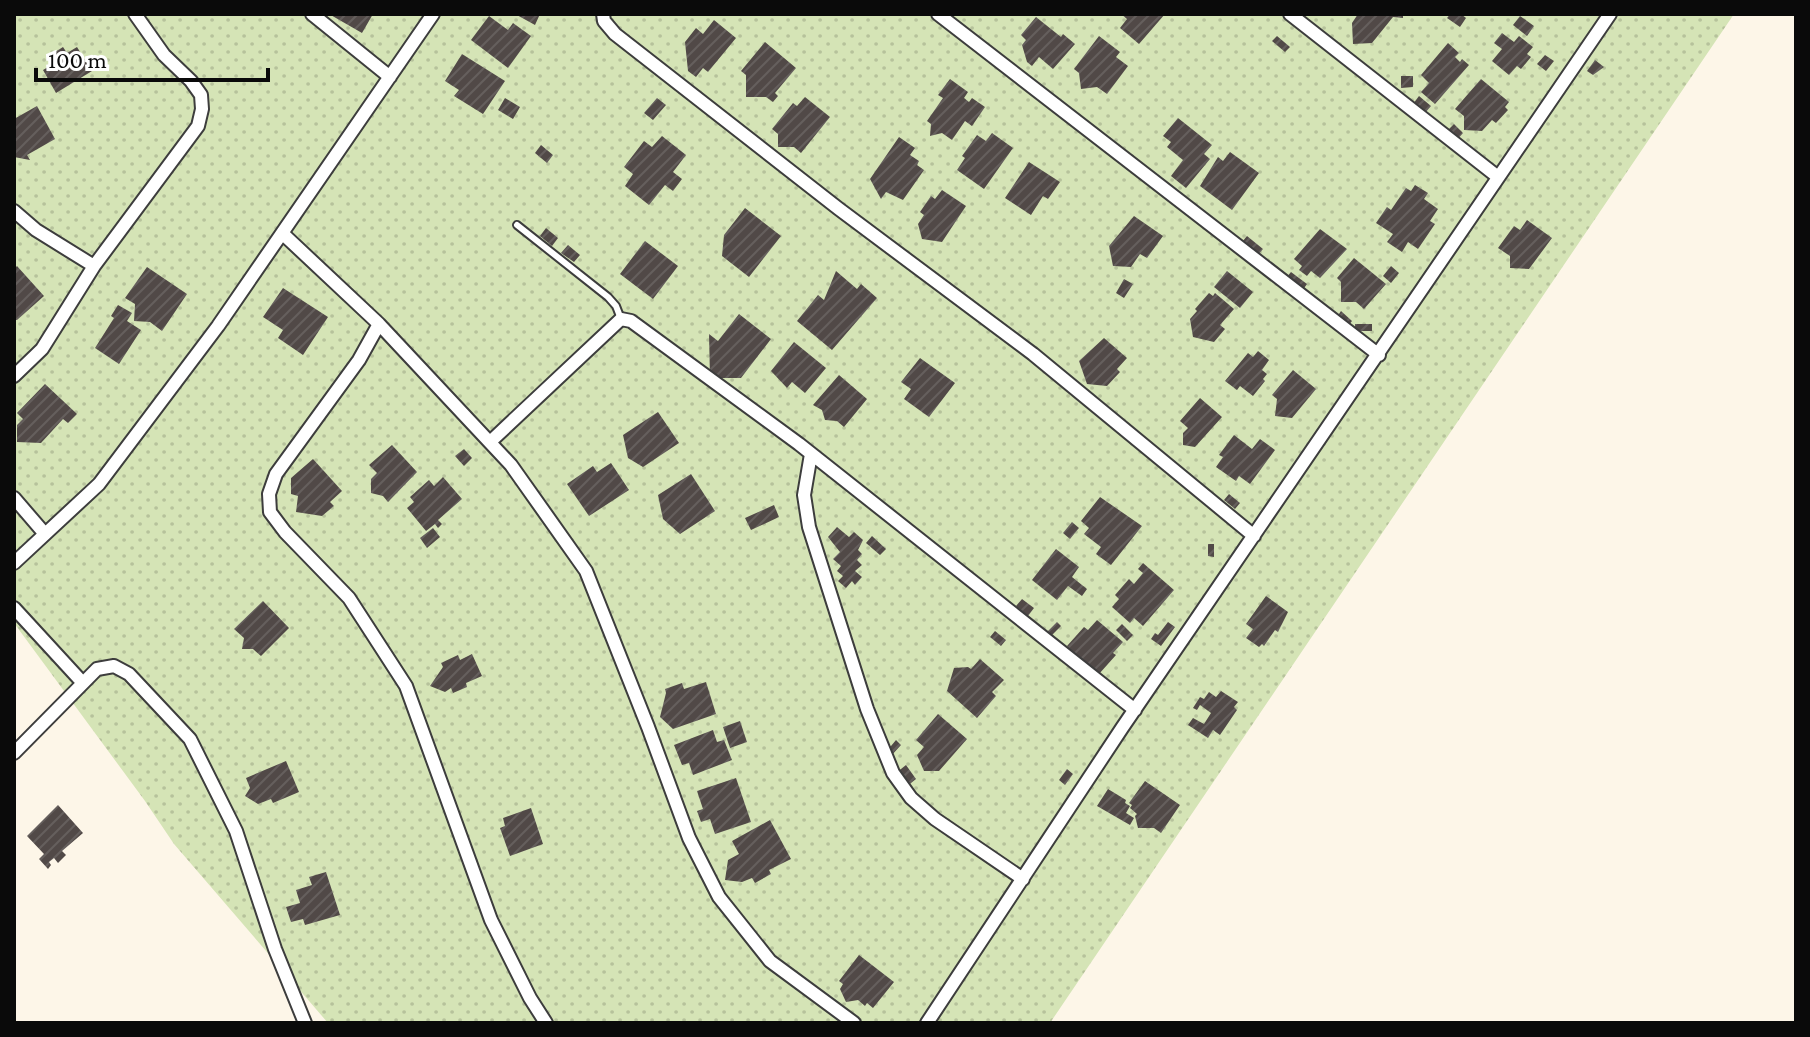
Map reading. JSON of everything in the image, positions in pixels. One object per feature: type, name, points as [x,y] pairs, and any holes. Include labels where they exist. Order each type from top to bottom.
[{"type":"street","points":[[14,376],[42,349],[94,266],[198,126],[201,95],[164,55],[135,14]]},
{"type":"street","points":[[312,14],[390,77]]},
{"type":"street","points":[[14,563],[99,484],[218,326],[433,14]]},
{"type":"street","points":[[603,14],[604,21],[615,34],[851,218],[1033,354],[1254,536]]},
{"type":"street","points":[[938,14],[1379,355]]},
{"type":"street","points":[[1290,14],[1498,177]]},
{"type":"street","points":[[927,1023],[1135,710],[1610,14]]},
{"type":"street","points":[[14,211],[36,230],[94,266]]},
{"type":"street","points":[[282,233],[379,324],[511,465],[586,571],[689,838],[719,897],[770,961],[854,1023]]},
{"type":"street","points":[[490,442],[621,319],[631,321],[811,454],[1135,710]]},
{"type":"street","points":[[379,324],[359,360],[276,474],[269,494],[270,512],[285,532],[349,598],[406,686],[491,920],[546,1023]]},
{"type":"street","points":[[811,454],[804,495],[809,527],[867,709],[893,773],[911,798],[935,819],[1023,879]]},
{"type":"street","points":[[14,498],[45,534]]},
{"type":"street","points":[[14,608],[82,682]]},
{"type":"street","points":[[14,753],[97,669],[114,666],[129,674],[190,739],[236,831],[275,949],[305,1023]]},
{"type":"lane","points":[[517,225],[608,297],[621,319]]},
{"type":"green space","points":[[14,14],[1734,14],[1050,1023],[328,1023],[174,844],[14,623]]},
{"type":"building","points":[[329,14],[373,14],[362,33]]},
{"type":"building","points":[[515,14],[540,14],[535,25]]},
{"type":"building","points":[[1121,14],[1165,14],[1139,44],[1120,28],[1127,19]]},
{"type":"building","points":[[1358,14],[1403,14],[1403,18],[1393,17],[1372,43],[1353,44],[1352,23]]},
{"type":"building","points":[[1450,14],[1461,14],[1466,18],[1460,27],[1447,18]]},
{"type":"building","points":[[489,16],[508,30],[513,23],[531,36],[508,68],[471,40]]},
{"type":"building","points":[[1520,16],[1534,26],[1527,36],[1513,25]]},
{"type":"building","points":[[1036,17],[1075,44],[1053,69],[1039,57],[1032,66],[1027,62],[1022,45],[1026,40],[1021,35]]},
{"type":"building","points":[[714,20],[736,38],[708,72],[703,68],[696,77],[688,71],[685,42],[696,28],[703,34]]},
{"type":"building","points":[[1502,33],[1514,42],[1519,36],[1533,47],[1527,54],[1531,57],[1521,69],[1517,66],[1509,75],[1492,61],[1502,49],[1494,43]]},
{"type":"building","points":[[1099,36],[1120,52],[1116,57],[1128,66],[1107,94],[1097,87],[1081,89],[1079,73],[1074,69]]},
{"type":"building","points":[[1277,36],[1290,47],[1285,52],[1272,41]]},
{"type":"building","points":[[765,42],[796,68],[775,93],[778,96],[773,102],[766,97],[746,97],[746,75],[741,71]]},
{"type":"building","points":[[1448,43],[1459,53],[1455,57],[1469,65],[1435,104],[1421,92],[1429,83],[1421,75]]},
{"type":"building","points":[[63,47],[67,53],[77,47],[92,71],[56,93],[43,70],[55,63],[50,55]]},
{"type":"building","points":[[462,54],[505,81],[483,114],[454,96],[459,90],[445,81]]},
{"type":"building","points":[[1545,55],[1554,61],[1546,71],[1537,64]]},
{"type":"building","points":[[1595,60],[1604,67],[1593,75],[1587,71]]},
{"type":"building","points":[[1401,76],[1413,76],[1413,87],[1401,88]]},
{"type":"building","points":[[950,79],[968,92],[964,98],[969,102],[972,98],[985,107],[972,126],[965,121],[952,140],[942,133],[930,136],[931,124],[927,121],[943,98],[938,95]]},
{"type":"building","points":[[1481,79],[1509,102],[1505,107],[1508,110],[1496,123],[1492,120],[1482,131],[1464,130],[1464,116],[1455,109]]},
{"type":"building","points":[[1419,96],[1431,106],[1425,113],[1413,104]]},
{"type":"building","points":[[805,97],[830,117],[801,153],[794,147],[778,147],[778,134],[772,129],[793,103],[797,106]]},
{"type":"building","points":[[505,98],[520,107],[513,119],[498,110]]},
{"type":"building","points":[[657,98],[666,105],[653,120],[644,113]]},
{"type":"building","points":[[37,106],[55,139],[27,155],[30,160],[14,157],[14,119]]},
{"type":"building","points":[[1178,118],[1212,145],[1204,154],[1210,159],[1186,188],[1171,176],[1183,160],[1167,147],[1171,142],[1163,136]]},
{"type":"building","points":[[1454,124],[1463,133],[1457,140],[1447,131]]},
{"type":"building","points":[[992,133],[1013,148],[984,189],[957,170],[965,158],[962,156],[977,135],[986,141]]},
{"type":"building","points":[[662,136],[686,155],[673,172],[682,179],[673,191],[665,185],[649,205],[625,186],[633,174],[624,167],[644,141],[652,147]]},
{"type":"building","points":[[899,137],[915,148],[910,155],[919,161],[917,165],[924,170],[903,200],[886,192],[881,199],[870,179]]},
{"type":"building","points":[[541,145],[553,155],[547,163],[535,153]]},
{"type":"building","points":[[1230,152],[1259,173],[1232,210],[1200,186],[1218,157],[1223,161]]},
{"type":"building","points":[[1029,162],[1060,182],[1048,199],[1043,196],[1031,215],[1005,198]]},
{"type":"building","points":[[1415,185],[1428,193],[1424,199],[1438,209],[1430,221],[1435,224],[1418,249],[1408,242],[1402,252],[1387,242],[1393,234],[1376,223],[1387,207],[1391,210],[1406,188],[1411,191]]},
{"type":"building","points":[[942,190],[966,206],[942,242],[922,239],[918,224],[924,215],[920,212],[931,196],[935,199]]},
{"type":"building","points":[[745,208],[781,236],[749,277],[722,256],[724,235]]},
{"type":"building","points":[[1134,216],[1163,236],[1147,258],[1140,254],[1131,267],[1113,266],[1109,246]]},
{"type":"building","points":[[1527,220],[1552,238],[1529,269],[1510,268],[1510,256],[1498,248],[1514,226],[1520,230]]},
{"type":"building","points":[[546,228],[558,238],[552,246],[540,236]]},
{"type":"building","points":[[1320,229],[1347,249],[1320,278],[1311,271],[1307,276],[1299,270],[1302,266],[1294,259]]},
{"type":"building","points":[[1247,236],[1263,249],[1258,255],[1242,242]]},
{"type":"building","points":[[645,241],[678,266],[653,299],[620,274]]},
{"type":"building","points":[[568,245],[580,255],[574,262],[561,253]]},
{"type":"building","points":[[1354,258],[1386,284],[1364,309],[1356,302],[1341,302],[1341,282],[1337,278]]},
{"type":"building","points":[[17,266],[44,296],[14,320],[14,269]]},
{"type":"building","points":[[1391,266],[1399,273],[1391,283],[1383,276]]},
{"type":"building","points":[[147,267],[187,294],[162,331],[150,322],[134,321],[135,304],[125,298]]},
{"type":"building","points":[[836,271],[857,289],[861,284],[877,298],[832,350],[797,321],[818,295],[824,300]]},
{"type":"building","points":[[1227,271],[1253,292],[1240,308],[1214,287]]},
{"type":"building","points":[[1291,272],[1307,284],[1302,291],[1286,278]]},
{"type":"building","points":[[1124,279],[1133,284],[1124,298],[1116,293]]},
{"type":"building","points":[[283,288],[328,317],[303,355],[278,338],[283,330],[263,317]]},
{"type":"building","points":[[1209,293],[1213,296],[1215,293],[1234,309],[1220,325],[1225,329],[1214,342],[1193,337],[1190,319]]},
{"type":"building","points":[[118,305],[132,313],[127,321],[141,330],[119,364],[95,348],[114,318],[111,316]]},
{"type":"building","points":[[1341,311],[1352,321],[1348,326],[1337,317]]},
{"type":"building","points":[[739,314],[771,339],[741,378],[710,378],[709,334],[718,341]]},
{"type":"building","points":[[1355,324],[1372,324],[1372,331],[1355,331]]},
{"type":"building","points":[[1104,338],[1127,358],[1117,369],[1120,372],[1107,386],[1087,384],[1079,361]]},
{"type":"building","points":[[794,342],[826,368],[805,393],[792,382],[787,388],[771,371]]},
{"type":"building","points":[[1258,351],[1269,360],[1262,370],[1267,374],[1263,379],[1265,381],[1253,396],[1240,386],[1237,390],[1225,381],[1248,353],[1253,357]]},
{"type":"building","points":[[920,358],[955,383],[929,417],[904,399],[911,389],[901,382]]},
{"type":"building","points":[[1293,370],[1316,389],[1292,418],[1275,416],[1277,399],[1272,395]]},
{"type":"building","points":[[839,375],[867,399],[844,427],[837,421],[825,420],[822,410],[813,405]]},
{"type":"building","points":[[45,384],[77,414],[68,423],[63,419],[41,443],[17,442],[17,425],[23,419],[17,413]]},
{"type":"building","points":[[1200,398],[1222,417],[1195,447],[1183,445],[1183,433],[1188,428],[1180,421]]},
{"type":"building","points":[[658,412],[679,443],[643,467],[628,458],[623,435]]},
{"type":"building","points":[[1234,435],[1252,449],[1260,439],[1275,450],[1250,484],[1239,476],[1236,481],[1216,467],[1223,457],[1219,455]]},
{"type":"building","points":[[392,445],[417,472],[388,502],[383,496],[371,493],[371,479],[377,473],[369,465]]},
{"type":"building","points":[[464,449],[472,458],[464,466],[455,456]]},
{"type":"building","points":[[313,459],[342,491],[330,502],[334,506],[322,516],[296,512],[298,496],[291,494],[291,478]]},
{"type":"building","points":[[611,463],[629,490],[589,516],[567,484],[593,466],[597,472]]},
{"type":"building","points":[[691,474],[715,511],[680,534],[663,519],[658,495]]},
{"type":"building","points":[[443,477],[462,499],[438,520],[442,524],[438,528],[435,524],[426,531],[407,508],[414,502],[410,497],[429,480],[434,486]]},
{"type":"building","points":[[1229,494],[1240,503],[1235,509],[1224,500]]},
{"type":"building","points":[[1100,497],[1142,526],[1111,565],[1096,554],[1101,547],[1084,534],[1089,528],[1081,521]]},
{"type":"building","points":[[774,505],[779,517],[751,530],[745,518]]},
{"type":"building","points":[[1072,522],[1079,528],[1070,539],[1063,533]]},
{"type":"building","points":[[837,527],[849,537],[854,532],[863,540],[858,550],[862,554],[857,560],[862,565],[855,571],[862,577],[855,585],[852,581],[846,588],[838,581],[843,576],[837,571],[841,566],[833,559],[840,552],[828,537]]},
{"type":"building","points":[[433,528],[440,537],[427,548],[420,538]]},
{"type":"building","points":[[872,536],[886,549],[880,555],[866,543]]},
{"type":"building","points":[[1208,544],[1214,544],[1214,557],[1208,556]]},
{"type":"building","points":[[1056,549],[1079,567],[1072,577],[1087,589],[1082,596],[1068,586],[1057,600],[1032,580]]},
{"type":"building","points":[[1143,563],[1174,590],[1143,626],[1134,618],[1130,623],[1112,607],[1119,599],[1115,595],[1129,579],[1134,584],[1143,573],[1138,569]]},
{"type":"building","points":[[1266,596],[1288,612],[1278,632],[1275,630],[1264,646],[1259,647],[1246,638],[1253,629],[1246,624]]},
{"type":"building","points":[[1022,599],[1034,608],[1028,616],[1016,606]]},
{"type":"building","points":[[263,601],[289,628],[261,656],[253,649],[242,649],[244,638],[234,629]]},
{"type":"building","points":[[1097,620],[1123,642],[1099,674],[1088,665],[1079,663],[1067,646],[1084,627],[1088,630]]},
{"type":"building","points":[[1057,622],[1061,626],[1051,636],[1047,632]]},
{"type":"building","points":[[1168,622],[1175,627],[1161,646],[1151,639]]},
{"type":"building","points":[[1122,624],[1133,635],[1127,641],[1116,630]]},
{"type":"building","points":[[995,631],[1006,640],[1001,646],[990,637]]},
{"type":"building","points":[[472,654],[482,676],[453,693],[451,688],[445,692],[430,686],[443,667],[441,663],[458,655],[460,660]]},
{"type":"building","points":[[980,659],[1004,680],[992,692],[996,696],[977,718],[947,691],[954,668],[971,669]]},
{"type":"building","points":[[706,682],[716,714],[673,729],[660,717],[665,689],[682,683],[684,689]]},
{"type":"building","points":[[1221,691],[1238,702],[1234,707],[1237,710],[1220,735],[1213,730],[1208,738],[1188,725],[1193,718],[1204,724],[1211,713],[1200,705],[1197,710],[1193,708],[1200,697],[1204,699],[1209,692],[1216,697]]},
{"type":"building","points":[[938,714],[967,739],[939,771],[924,771],[917,755],[924,747],[916,740]]},
{"type":"building","points":[[740,721],[747,742],[730,748],[723,727]]},
{"type":"building","points":[[713,730],[717,742],[724,740],[732,760],[693,775],[689,763],[682,765],[674,745]]},
{"type":"building","points":[[896,740],[901,745],[891,756],[886,752]]},
{"type":"building","points":[[286,761],[299,792],[273,803],[271,799],[258,804],[245,796],[250,788],[246,778]]},
{"type":"building","points":[[906,765],[916,779],[906,787],[896,773]]},
{"type":"building","points":[[1067,769],[1073,774],[1065,785],[1059,780]]},
{"type":"building","points":[[736,778],[751,822],[715,834],[710,819],[701,822],[697,811],[703,809],[697,791]]},
{"type":"building","points":[[1145,781],[1180,805],[1161,833],[1154,828],[1138,828],[1137,814],[1130,808],[1132,805],[1129,803]]},
{"type":"building","points":[[1108,789],[1130,806],[1126,813],[1134,818],[1130,825],[1097,806]]},
{"type":"building","points":[[58,805],[83,833],[62,851],[66,855],[58,863],[54,858],[49,862],[51,865],[48,869],[39,859],[44,854],[27,836]]},
{"type":"building","points":[[531,808],[543,844],[510,856],[500,828],[505,826],[503,818]]},
{"type":"building","points":[[770,820],[791,859],[769,870],[771,874],[755,883],[752,878],[742,882],[725,880],[728,860],[739,854],[732,841]]},
{"type":"building","points":[[326,872],[340,915],[305,925],[303,919],[291,922],[286,907],[300,903],[296,890],[312,885],[309,877]]},
{"type":"building","points":[[859,955],[894,982],[873,1008],[858,1000],[846,1002],[840,989],[843,984],[839,981]]}]
